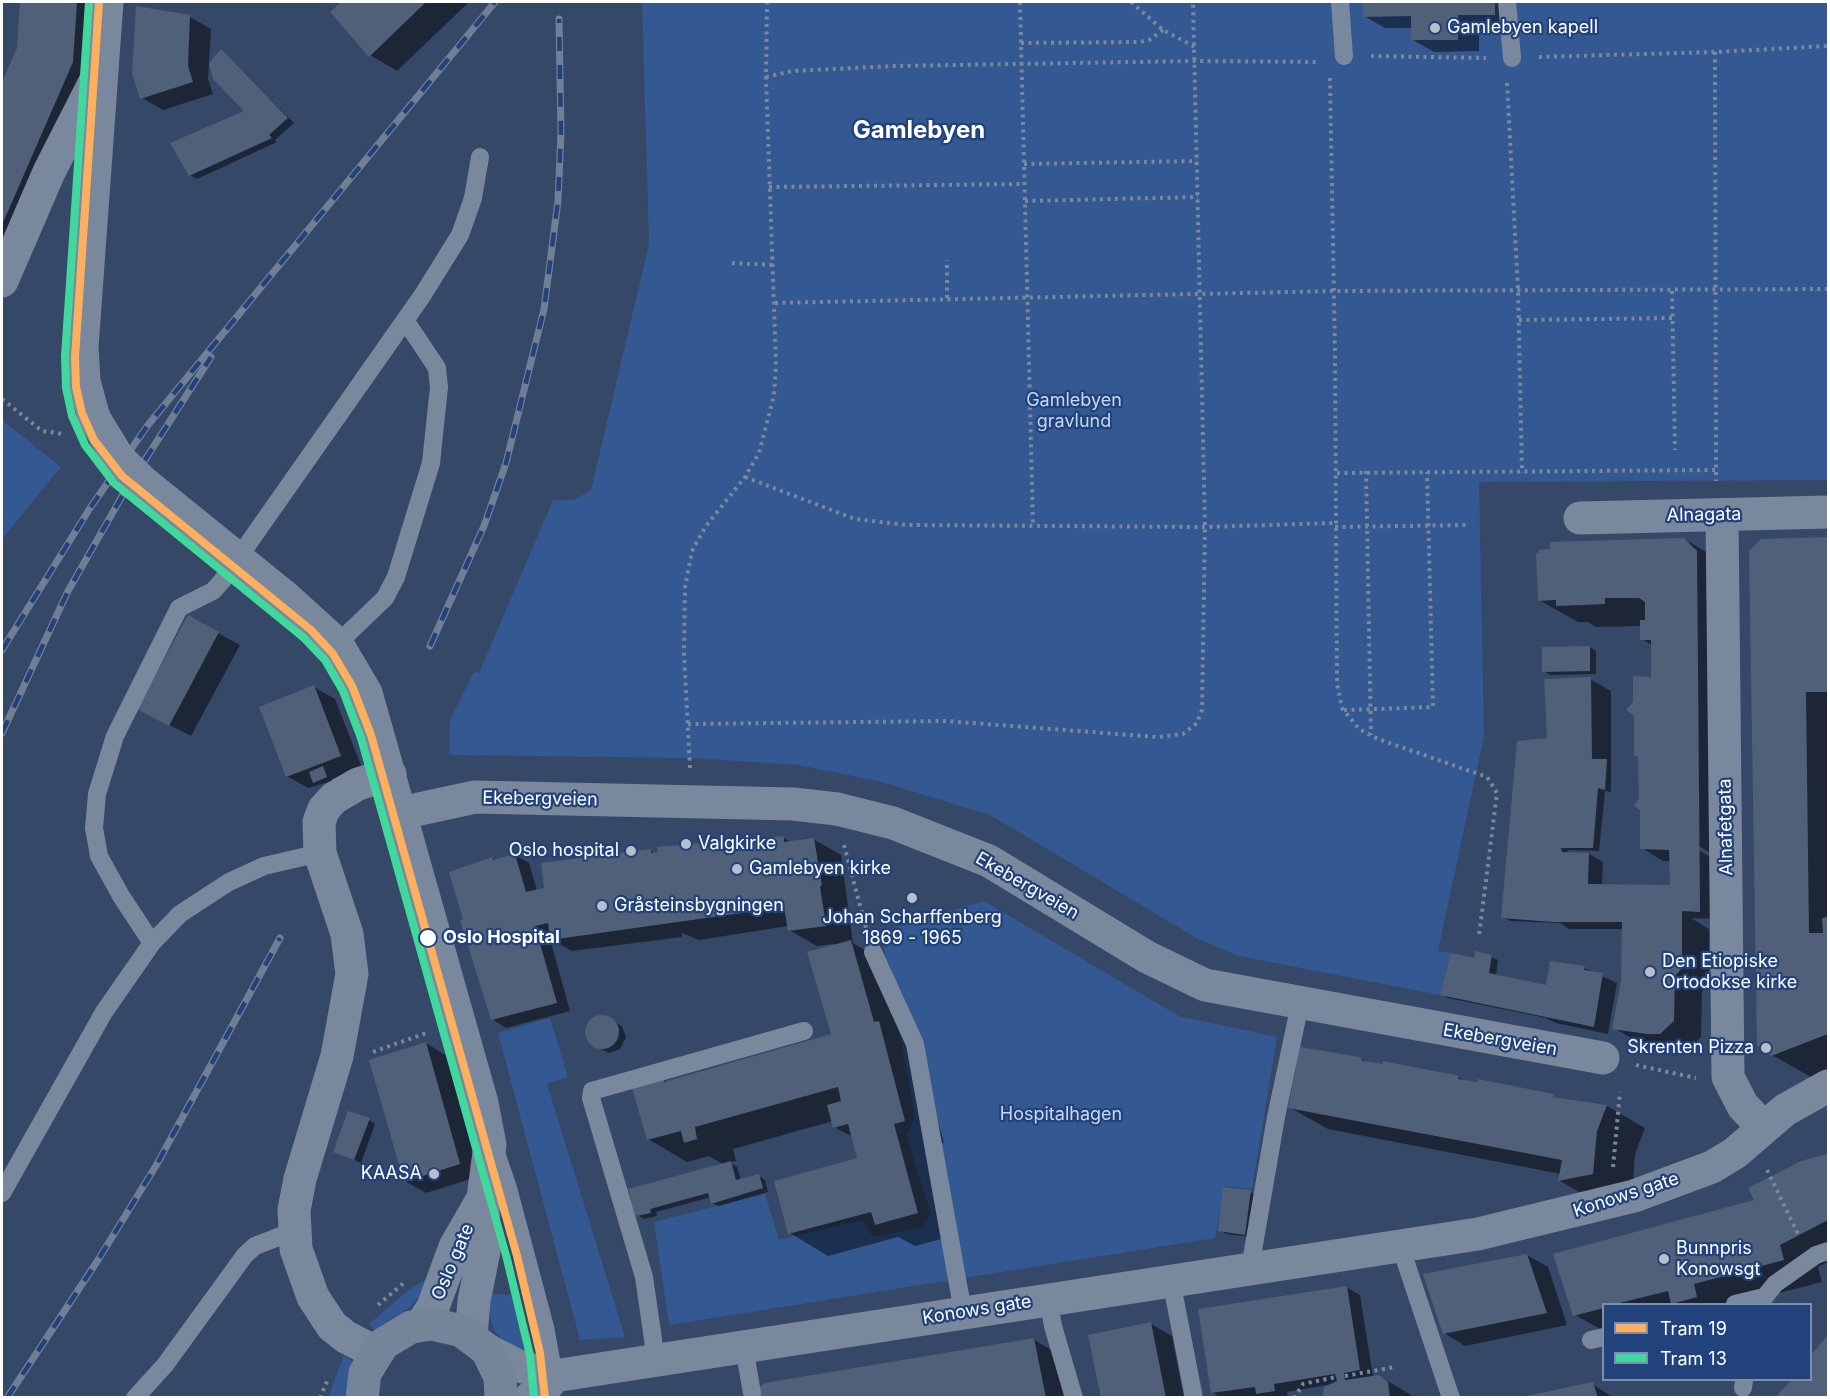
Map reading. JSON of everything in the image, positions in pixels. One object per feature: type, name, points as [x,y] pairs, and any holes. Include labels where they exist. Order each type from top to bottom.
[{"type":"main road","points":[[362,1398],[365,1373],[375,1352],[391,1337],[422,1324],[452,1327],[479,1343],[500,1377],[501,1398]]},
{"type":"street","name":"Oslo gate","points":[[107,2],[82,347],[84,381],[94,418],[119,459],[143,483],[284,596],[337,644],[366,693],[489,1131],[488,1166],[483,1198],[484,1251],[474,1301],[479,1343]]},
{"type":"street","points":[[2,281],[49,172],[102,68]]},
{"type":"street","name":"Alnagata","points":[[1580,518],[1828,512]]},
{"type":"street","name":"Alnafetgata","points":[[1719,515],[1728,1077],[1743,1106],[1764,1128]]},
{"type":"street","points":[[375,1352],[346,1337],[332,1326],[303,1274],[294,1231],[296,1196],[337,1056],[350,994],[350,954],[347,934],[320,853],[319,822],[324,809],[334,798],[358,783],[390,774]]},
{"type":"street","name":"Ekebergveien","points":[[401,813],[475,797],[793,804],[837,809],[893,823],[989,861],[1175,972],[1205,985],[1603,1058]]},
{"type":"street","name":"Konows gate","points":[[479,1343],[516,1365],[554,1376],[1478,1234],[1634,1196],[1712,1167],[1785,1110],[1828,1086]]},
{"type":"street","name":"Oslo gate","points":[[422,1324],[443,1286],[455,1247],[483,1198]]},
{"type":"street","points":[[530,1398],[545,1388],[554,1376]]},
{"type":"lane","points":[[1337,59],[1340,2]]},
{"type":"lane","points":[[1507,2],[1512,58]]},
{"type":"lane","points":[[152,944],[99,856],[94,828],[97,794],[116,736],[179,608],[213,591],[222,581],[405,320],[460,235],[473,198],[480,157]]},
{"type":"lane","points":[[337,644],[385,598],[396,578],[431,463],[439,387],[437,368],[405,320]]},
{"type":"lane","points":[[2,1193],[104,1012],[152,944],[180,914],[228,882],[264,866],[320,853]]},
{"type":"lane","points":[[873,952],[915,1044],[963,1312]]},
{"type":"lane","points":[[1250,1268],[1276,1117],[1300,1004]]},
{"type":"lane","points":[[656,1360],[644,1277],[591,1098],[592,1091],[804,1031]]},
{"type":"lane","points":[[489,1131],[508,1188],[545,1327],[554,1376]]},
{"type":"lane","points":[[135,1398],[165,1365],[245,1255],[255,1246],[294,1231]]},
{"type":"lane","points":[[1400,1245],[1451,1398]]},
{"type":"lane","points":[[1762,1301],[1775,1284],[1810,1259],[1828,1251]]},
{"type":"lane","points":[[1171,1280],[1194,1398]]},
{"type":"lane","points":[[1048,1299],[1074,1398]]},
{"type":"lane","points":[[744,1347],[752,1393]]},
{"type":"path","points":[[692,802],[684,616],[685,587],[691,558],[706,526],[745,477],[759,453],[774,395],[775,303],[766,77],[767,2]]},
{"type":"path","points":[[1020,2],[1026,297],[1032,412],[1033,525]]},
{"type":"path","points":[[1132,2],[1163,30],[1195,47]]},
{"type":"path","points":[[688,724],[946,721],[1157,737],[1183,734],[1197,723],[1202,710],[1205,527],[1193,2]]},
{"type":"path","points":[[1021,43],[1139,42],[1149,40],[1163,30]]},
{"type":"path","points":[[1719,515],[1716,470],[1715,52],[1828,46]]},
{"type":"path","points":[[766,77],[792,71],[860,68],[1337,59]]},
{"type":"path","points":[[1330,74],[1337,684],[1344,710],[1359,729],[1487,777],[1497,793],[1479,936]]},
{"type":"path","points":[[1507,81],[1518,290],[1522,473]]},
{"type":"path","points":[[1024,164],[1197,160]]},
{"type":"path","points":[[769,187],[1024,184]]},
{"type":"path","points":[[1025,201],[1198,198]]},
{"type":"path","points":[[947,260],[947,298]]},
{"type":"path","points":[[732,262],[773,265]]},
{"type":"path","points":[[775,303],[1334,291],[1828,289]]},
{"type":"path","points":[[1672,291],[1675,450]]},
{"type":"path","points":[[1519,320],[1673,318]]},
{"type":"path","points":[[2,399],[42,431],[64,434]]},
{"type":"path","points":[[1336,474],[1366,471],[1522,473],[1716,470]]},
{"type":"path","points":[[1366,471],[1371,735]]},
{"type":"path","points":[[1344,710],[1433,707],[1427,472]]},
{"type":"path","points":[[745,477],[855,519],[908,525],[1010,528],[1033,525],[1205,527],[1470,525]]},
{"type":"path","points":[[843,839],[873,952]]},
{"type":"path","points":[[337,1056],[359,1057],[426,1033]]},
{"type":"path","points":[[1603,1058],[1702,1079],[1728,1069]]},
{"type":"path","points":[[1613,1174],[1620,1092]]},
{"type":"path","points":[[1765,1167],[1810,1259]]},
{"type":"path","points":[[1345,1376],[1395,1366]]},
{"type":"path","points":[[1294,1398],[1303,1384],[1336,1377]]},
{"type":"green space","name":"Gamlebyen gravlund","points":[[642,2],[1828,2],[1828,480],[1479,482],[1484,736],[1438,951],[1451,953],[1440,995],[1239,956],[1198,939],[990,815],[878,781],[798,765],[690,758],[449,755],[450,720],[474,672],[479,673],[553,500],[574,500],[591,490],[649,244]]},
{"type":"green space","points":[[2,420],[61,467],[2,539]]},
{"type":"green space","name":"Hospitalhagen","points":[[984,901],[1179,1016],[1277,1037],[1252,1189],[1225,1186],[1215,1238],[669,1325],[654,1222],[765,1194],[779,1240],[862,1220],[873,1237],[922,1227],[931,1214],[906,1135],[915,1118],[881,932]]},
{"type":"green space","points":[[550,1018],[568,1077],[547,1084],[625,1337],[580,1340],[498,1033]]},
{"type":"green space","points":[[425,1280],[432,1283],[409,1308],[375,1330],[369,1324],[412,1287]]},
{"type":"green space","points":[[488,1294],[518,1295],[532,1355],[507,1343],[496,1333],[491,1321]]},
{"type":"green space","points":[[344,1355],[352,1361],[345,1397],[328,1398]]},
{"type":"building","points":[[20,2],[77,2],[73,62],[2,225],[2,82],[17,48]]},
{"type":"building","points":[[341,2],[426,2],[369,57],[330,12]]},
{"type":"building","name":"Gamlebyen kapell","points":[[1363,2],[1495,2],[1495,15],[1458,15],[1458,40],[1411,40],[1411,16],[1363,17]]},
{"type":"building","points":[[136,6],[190,15],[188,66],[193,82],[140,99],[132,73]]},
{"type":"building","points":[[221,49],[288,118],[269,135],[272,138],[189,176],[170,143],[244,111],[213,79],[209,63]]},
{"type":"building","points":[[1828,537],[1828,692],[1806,692],[1809,933],[1823,933],[1822,918],[1828,917],[1828,1034],[1771,1056],[1757,1046],[1749,551],[1761,539]]},
{"type":"building","points":[[1684,538],[1697,551],[1700,912],[1682,911],[1682,968],[1675,976],[1674,1021],[1660,1034],[1647,1034],[1612,1029],[1621,981],[1622,922],[1553,922],[1501,918],[1517,741],[1547,738],[1544,679],[1591,677],[1592,759],[1607,759],[1605,790],[1598,788],[1593,848],[1561,848],[1562,852],[1589,853],[1588,884],[1670,885],[1669,850],[1640,849],[1640,810],[1634,806],[1639,798],[1638,756],[1634,756],[1634,716],[1626,710],[1633,702],[1633,676],[1651,677],[1651,640],[1640,640],[1640,620],[1645,620],[1645,602],[1639,598],[1605,598],[1605,604],[1556,606],[1556,600],[1538,601],[1536,553],[1539,554],[1539,550],[1550,549],[1550,542]]},
{"type":"building","points":[[188,615],[219,632],[169,726],[137,709]]},
{"type":"building","points":[[1590,646],[1590,671],[1542,672],[1542,647]]},
{"type":"building","points":[[314,685],[341,756],[286,777],[259,707]]},
{"type":"building","points":[[323,766],[327,777],[313,783],[309,772]]},
{"type":"building","points":[[784,836],[784,842],[814,838],[826,926],[788,931],[784,907],[550,940],[548,923],[535,926],[557,1003],[491,1020],[460,920],[463,919],[449,872],[493,857],[493,860],[515,854],[526,892],[544,888],[541,863],[651,849],[651,853],[658,852],[657,847]]},
{"type":"building","points":[[851,940],[874,1022],[879,1021],[905,1121],[894,1124],[918,1213],[875,1225],[871,1212],[788,1234],[774,1181],[857,1158],[848,1124],[833,1128],[827,1105],[841,1101],[838,1087],[695,1127],[697,1139],[684,1143],[681,1131],[647,1140],[632,1088],[664,1079],[664,1082],[831,1034],[807,952]]},
{"type":"building","points":[[1475,951],[1492,955],[1489,973],[1546,985],[1550,961],[1585,966],[1584,970],[1603,973],[1594,1027],[1440,995],[1451,953],[1474,958]]},
{"type":"building","points":[[602,1015],[614,1020],[619,1032],[614,1044],[602,1049],[590,1044],[585,1032],[590,1020]]},
{"type":"building","points":[[426,1042],[460,1164],[404,1182],[369,1060]]},
{"type":"building","points":[[1300,1047],[1360,1057],[1363,1061],[1383,1064],[1383,1061],[1455,1075],[1459,1076],[1458,1079],[1478,1082],[1478,1079],[1554,1094],[1553,1097],[1607,1105],[1597,1131],[1593,1174],[1558,1181],[1562,1160],[1288,1108]]},
{"type":"building","points":[[348,1111],[370,1118],[354,1160],[333,1152]]},
{"type":"building","points":[[1828,1154],[1828,1220],[1780,1245],[1784,1260],[1694,1284],[1697,1297],[1675,1303],[1671,1303],[1668,1291],[1619,1303],[1602,1303],[1602,1309],[1573,1316],[1553,1254],[1754,1200],[1748,1188],[1801,1161]]},
{"type":"building","points":[[731,1161],[736,1180],[759,1174],[763,1188],[711,1204],[708,1193],[650,1209],[651,1213],[637,1216],[634,1213],[628,1189]]},
{"type":"building","points":[[1223,1187],[1251,1190],[1245,1235],[1218,1231]]},
{"type":"building","points":[[1527,1254],[1547,1313],[1443,1334],[1423,1274]]},
{"type":"building","points":[[1347,1286],[1360,1370],[1344,1373],[1345,1380],[1379,1375],[1388,1382],[1390,1398],[1323,1398],[1324,1387],[1337,1381],[1335,1374],[1274,1384],[1275,1391],[1256,1394],[1255,1387],[1211,1393],[1198,1309]]},
{"type":"building","points":[[1151,1322],[1166,1398],[1101,1398],[1088,1335]]},
{"type":"building","points":[[1828,1335],[1828,1398],[1775,1398],[1790,1381],[1812,1381],[1812,1354]]},
{"type":"building","points":[[1034,1338],[1046,1398],[746,1398],[765,1383]]},
{"type":"building","points":[[1593,1382],[1598,1398],[1526,1398],[1526,1396]]},
{"type":"railway","points":[[2,650],[90,508],[148,425],[495,2]]},
{"type":"railway","points":[[430,646],[484,526],[506,463],[544,309],[558,201],[561,133],[559,19]]},
{"type":"railway","points":[[2,733],[68,591],[125,491],[211,357]]},
{"type":"railway","points":[[7,1398],[98,1260],[157,1164],[280,938]]},
{"type":"tram line","name":"13","points":[[89,2],[65,356],[66,388],[72,416],[85,445],[114,483],[304,638],[325,660],[343,691],[361,738],[507,1259],[530,1355],[534,1398]]},
{"type":"tram line","name":"19","points":[[99,2],[75,357],[76,387],[82,413],[94,440],[122,476],[311,630],[333,654],[352,686],[371,735],[517,1256],[540,1353],[545,1398]]},
{"type":"place","name":"Gamlebyen kapell","points":[[1435,28]]},
{"type":"place","name":"Valgkirke","points":[[686,844]]},
{"type":"place","name":"Oslo hospital","points":[[631,851]]},
{"type":"place","name":"Gamlebyen kirke","points":[[737,869]]},
{"type":"place","name":"Johan Scharffenberg 1869 - 1965","points":[[912,898]]},
{"type":"place","name":"Gråsteinsbygningen","points":[[602,906]]},
{"type":"place","name":"Oslo Hospital","points":[[428,938]]},
{"type":"place","name":"Den Etiopiske Ortodokse kirke","points":[[1650,972]]},
{"type":"place","name":"Skrenten Pizza","points":[[1766,1048]]},
{"type":"place","name":"KAASA","points":[[434,1174]]},
{"type":"place","name":"Bunnpris Konowsgt","points":[[1664,1259]]},
{"type":"district","name":"Gamlebyen","points":[[919,131]]}]
